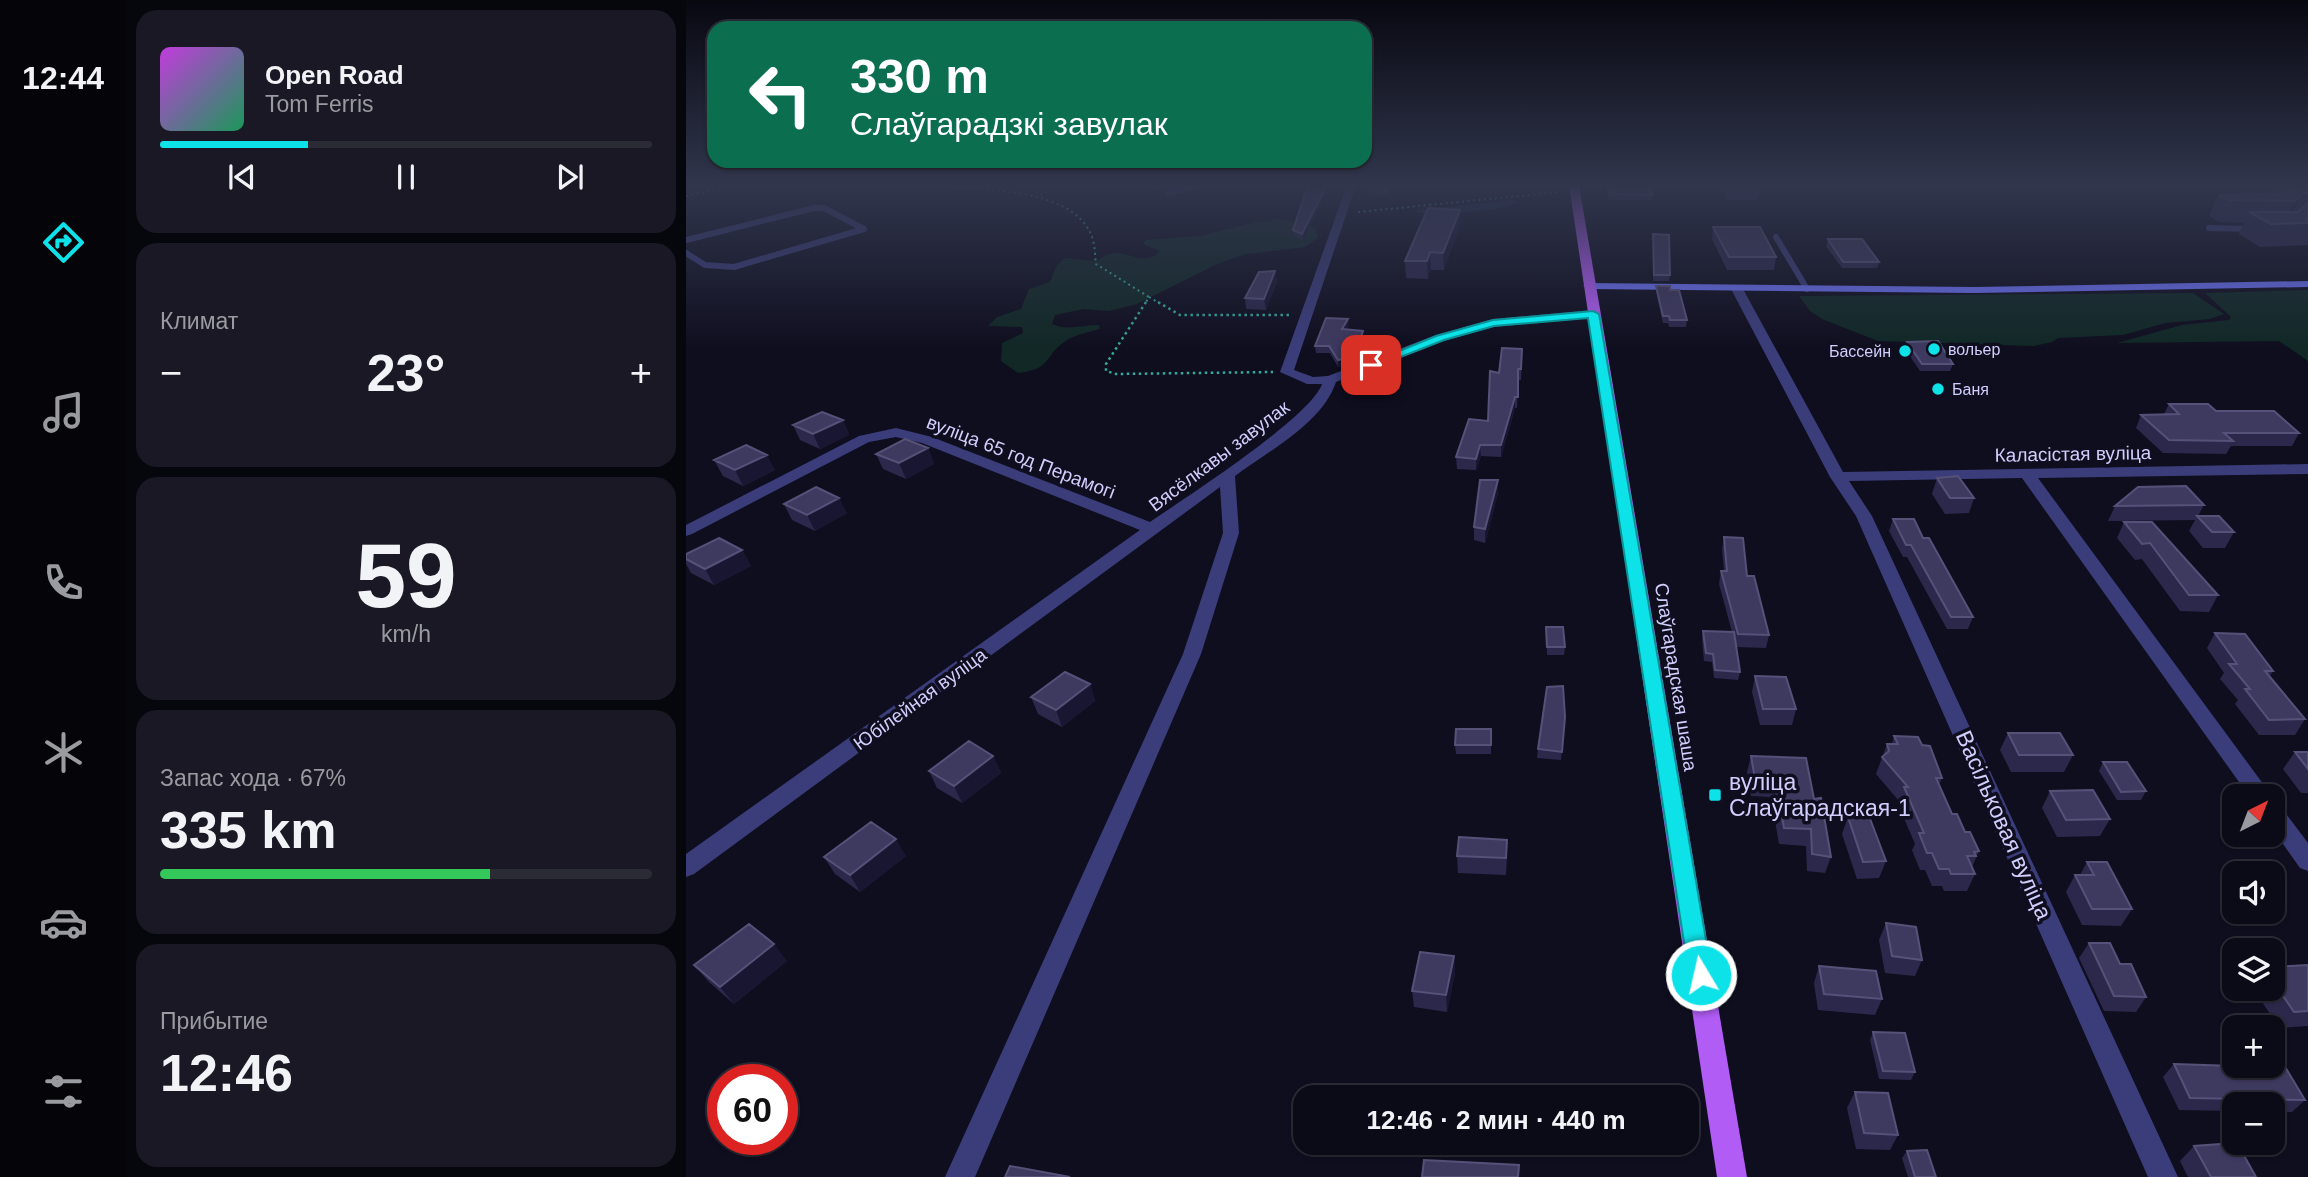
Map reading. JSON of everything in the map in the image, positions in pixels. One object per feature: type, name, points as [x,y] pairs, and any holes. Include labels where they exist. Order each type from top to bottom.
[{"type":"main road","name":"Слаўгарадская шаша","points":[[1580,240],[1732,1177]]},
{"type":"main road","points":[[1589,286],[1974,290],[2308,284]]},
{"type":"street","points":[[1331,240],[1287,372],[1312,381],[1330,380],[1440,338],[1493,323],[1593,314]]},
{"type":"street","name":"Васільковая вуліца","points":[[1737,289],[1838,477],[1864,516],[2163,1177]]},
{"type":"street","name":"Вясёлкавы завулак","points":[[1153,529],[1300,421],[1325,395],[1330,380]]},
{"type":"street","name":"вуліца 65 год Перамогі","points":[[686,531],[864,439],[891,432],[904,432],[927,440],[1153,529]]},
{"type":"street","points":[[2301,469],[2308,482]]},
{"type":"street","name":"Каласістая вуліца","points":[[1838,477],[2301,469]]},
{"type":"street","points":[[2028,474],[2252,784]]},
{"type":"street","points":[[960,1177],[1192,654],[1231,533],[1227,475]]},
{"type":"street","name":"Юбілейная вуліца","points":[[686,867],[1153,529]]},
{"type":"street","points":[[2286,831],[2308,861]]},
{"type":"lane","points":[[686,253],[705,265],[734,267],[827,240]]},
{"type":"lane","points":[[1778,240],[1807,289]]},
{"type":"path","points":[[1095,240],[1097,244],[1096,264],[1180,315],[1306,315]]},
{"type":"path","points":[[1149,297],[1106,364],[1106,371],[1116,374],[1287,372]]},
{"type":"green space","points":[[1146,240],[1315,240],[1305,247],[1246,254],[1217,264],[1137,304],[1109,311],[1084,309],[1055,315],[1052,324],[1058,326],[1099,325],[1100,329],[1067,340],[1043,365],[1029,371],[1018,373],[1001,361],[1002,343],[1023,333],[1022,327],[988,326],[997,317],[1021,309],[1029,289],[1050,282],[1057,265],[1065,258],[1097,261],[1114,253],[1138,258],[1153,257],[1160,251],[1143,244]]},
{"type":"green space","points":[[2308,290],[2308,361],[2279,341],[2117,343],[2182,325],[2229,320],[2231,317],[2205,293]]},
{"type":"green space","points":[[2193,293],[2224,314],[2210,319],[2165,323],[2123,335],[2058,338],[2034,346],[1878,341],[1822,319],[1810,311],[1799,296]]},
{"type":"building","points":[[1414,240],[1448,240],[1443,253],[1430,252],[1427,261],[1405,261]]},
{"type":"building","points":[[1653,240],[1669,240],[1670,275],[1654,275]]},
{"type":"building","points":[[1720,240],[1767,240],[1776,257],[1729,257]]},
{"type":"building","points":[[1829,240],[1863,240],[1879,262],[1843,262]]},
{"type":"building","points":[[1275,271],[1264,299],[1245,298],[1259,272]]},
{"type":"building","points":[[1656,286],[1670,286],[1670,290],[1679,290],[1687,320],[1670,320],[1669,316],[1663,316]]},
{"type":"building","points":[[1326,318],[1348,319],[1342,329],[1363,331],[1355,356],[1338,360],[1329,346],[1315,346]]},
{"type":"building","points":[[1938,341],[1953,364],[1922,364],[1907,342]]},
{"type":"building","points":[[1502,348],[1522,349],[1521,369],[1518,369],[1518,397],[1515,397],[1501,445],[1480,445],[1476,459],[1456,457],[1469,419],[1488,421],[1490,371],[1499,373]]},
{"type":"building","points":[[2169,404],[2208,404],[2216,411],[2274,411],[2299,433],[2224,433],[2233,441],[2169,440],[2141,415],[2179,414]]},
{"type":"building","points":[[822,412],[843,420],[813,434],[793,425]]},
{"type":"building","points":[[905,439],[928,448],[899,463],[876,454]]},
{"type":"building","points":[[746,445],[767,455],[735,470],[714,460]]},
{"type":"building","points":[[1958,476],[1974,498],[1950,498],[1937,478]]},
{"type":"building","points":[[1480,480],[1498,480],[1485,529],[1474,527]]},
{"type":"building","points":[[2186,486],[2204,505],[2115,506],[2138,487]]},
{"type":"building","points":[[816,487],[839,498],[807,515],[784,504]]},
{"type":"building","points":[[2197,516],[2219,516],[2234,532],[2212,532]]},
{"type":"building","points":[[1893,519],[1914,519],[1923,538],[1929,538],[1973,617],[1951,617],[1911,545],[1906,545]]},
{"type":"building","points":[[2124,522],[2152,522],[2218,595],[2189,595],[2150,543],[2142,544]]},
{"type":"building","points":[[1724,537],[1743,538],[1747,576],[1754,576],[1769,635],[1738,634],[1721,571],[1727,571]]},
{"type":"building","points":[[719,538],[742,550],[705,569],[686,559],[686,554]]},
{"type":"building","points":[[1546,627],[1563,627],[1565,647],[1547,647]]},
{"type":"building","points":[[1703,631],[1734,632],[1740,672],[1715,670],[1713,654],[1706,653]]},
{"type":"building","points":[[2215,633],[2245,634],[2273,671],[2265,671],[2305,719],[2269,720],[2245,689],[2250,689],[2229,664],[2237,664]]},
{"type":"building","points":[[1065,672],[1090,684],[1056,710],[1031,697]]},
{"type":"building","points":[[1755,676],[1786,677],[1796,709],[1763,709]]},
{"type":"building","points":[[1563,686],[1565,717],[1562,752],[1538,749],[1547,687]]},
{"type":"building","points":[[1456,729],[1491,729],[1491,745],[1455,745]]},
{"type":"building","points":[[2008,733],[2060,733],[2073,755],[2019,755]]},
{"type":"building","points":[[1894,736],[1918,737],[1922,745],[1930,746],[1942,778],[1936,778],[1952,814],[1957,814],[1965,832],[1970,832],[1979,851],[1974,852],[1976,856],[1967,856],[1975,874],[1951,874],[1949,869],[1939,869],[1932,853],[1927,853],[1919,833],[1924,833],[1904,787],[1908,787],[1882,757],[1889,751],[1887,744],[1898,744]]},
{"type":"building","points":[[969,741],[993,756],[954,786],[929,771]]},
{"type":"building","points":[[2295,752],[2308,752],[2308,769]]},
{"type":"building","points":[[1751,756],[1806,758],[1814,799],[1821,798],[1831,857],[1812,854],[1811,829],[1784,828],[1775,780],[1755,779]]},
{"type":"building","points":[[2103,762],[2127,762],[2146,791],[2121,792]]},
{"type":"building","points":[[2093,790],[2110,819],[2066,820],[2050,791]]},
{"type":"building","points":[[1869,816],[1886,861],[1863,862],[1848,817]]},
{"type":"building","points":[[871,822],[896,839],[850,875],[824,857]]},
{"type":"building","points":[[1459,837],[1507,840],[1506,858],[1457,856]]},
{"type":"building","points":[[2087,862],[2107,862],[2132,909],[2092,909],[2075,875],[2094,875]]},
{"type":"building","points":[[1886,923],[1916,927],[1922,960],[1892,956]]},
{"type":"building","points":[[749,924],[774,944],[720,987],[694,965]]},
{"type":"building","points":[[2089,943],[2110,943],[2120,964],[2131,964],[2146,997],[2114,996]]},
{"type":"building","points":[[1420,952],[1454,956],[1446,995],[1412,991]]},
{"type":"building","points":[[2308,965],[2308,1011],[2294,1012],[2285,999],[2285,966]]},
{"type":"building","points":[[1819,966],[1876,971],[1882,999],[1824,994]]},
{"type":"building","points":[[1873,1032],[1905,1033],[1915,1072],[1883,1071]]},
{"type":"building","points":[[2174,1064],[2222,1066],[2222,1078],[2285,1078],[2285,1067],[2305,1100],[2285,1100],[2285,1092],[2222,1092],[2222,1099],[2190,1098]]},
{"type":"building","points":[[1855,1092],[1888,1093],[1898,1135],[1864,1133]]},
{"type":"building","points":[[2222,1144],[2222,1155],[2244,1155],[2256,1177],[2211,1177],[2194,1146]]},
{"type":"building","points":[[1927,1150],[1936,1177],[1915,1177],[1907,1151]]},
{"type":"building","points":[[1424,1160],[1519,1165],[1518,1177],[1422,1177]]},
{"type":"building","points":[[1010,1166],[1070,1177],[1005,1177]]},
{"type":"place","name":"вольер","points":[[1934,349]]},
{"type":"place","name":"Бассейн","points":[[1905,351]]},
{"type":"place","name":"Баня","points":[[1938,389]]},
{"type":"place","name":"вуліца Слаўгарадская-1","points":[[1715,795]]},
{"type":"route","points":[[1371,365],[1440,338],[1493,323],[1593,314],[1701,975]]}]
